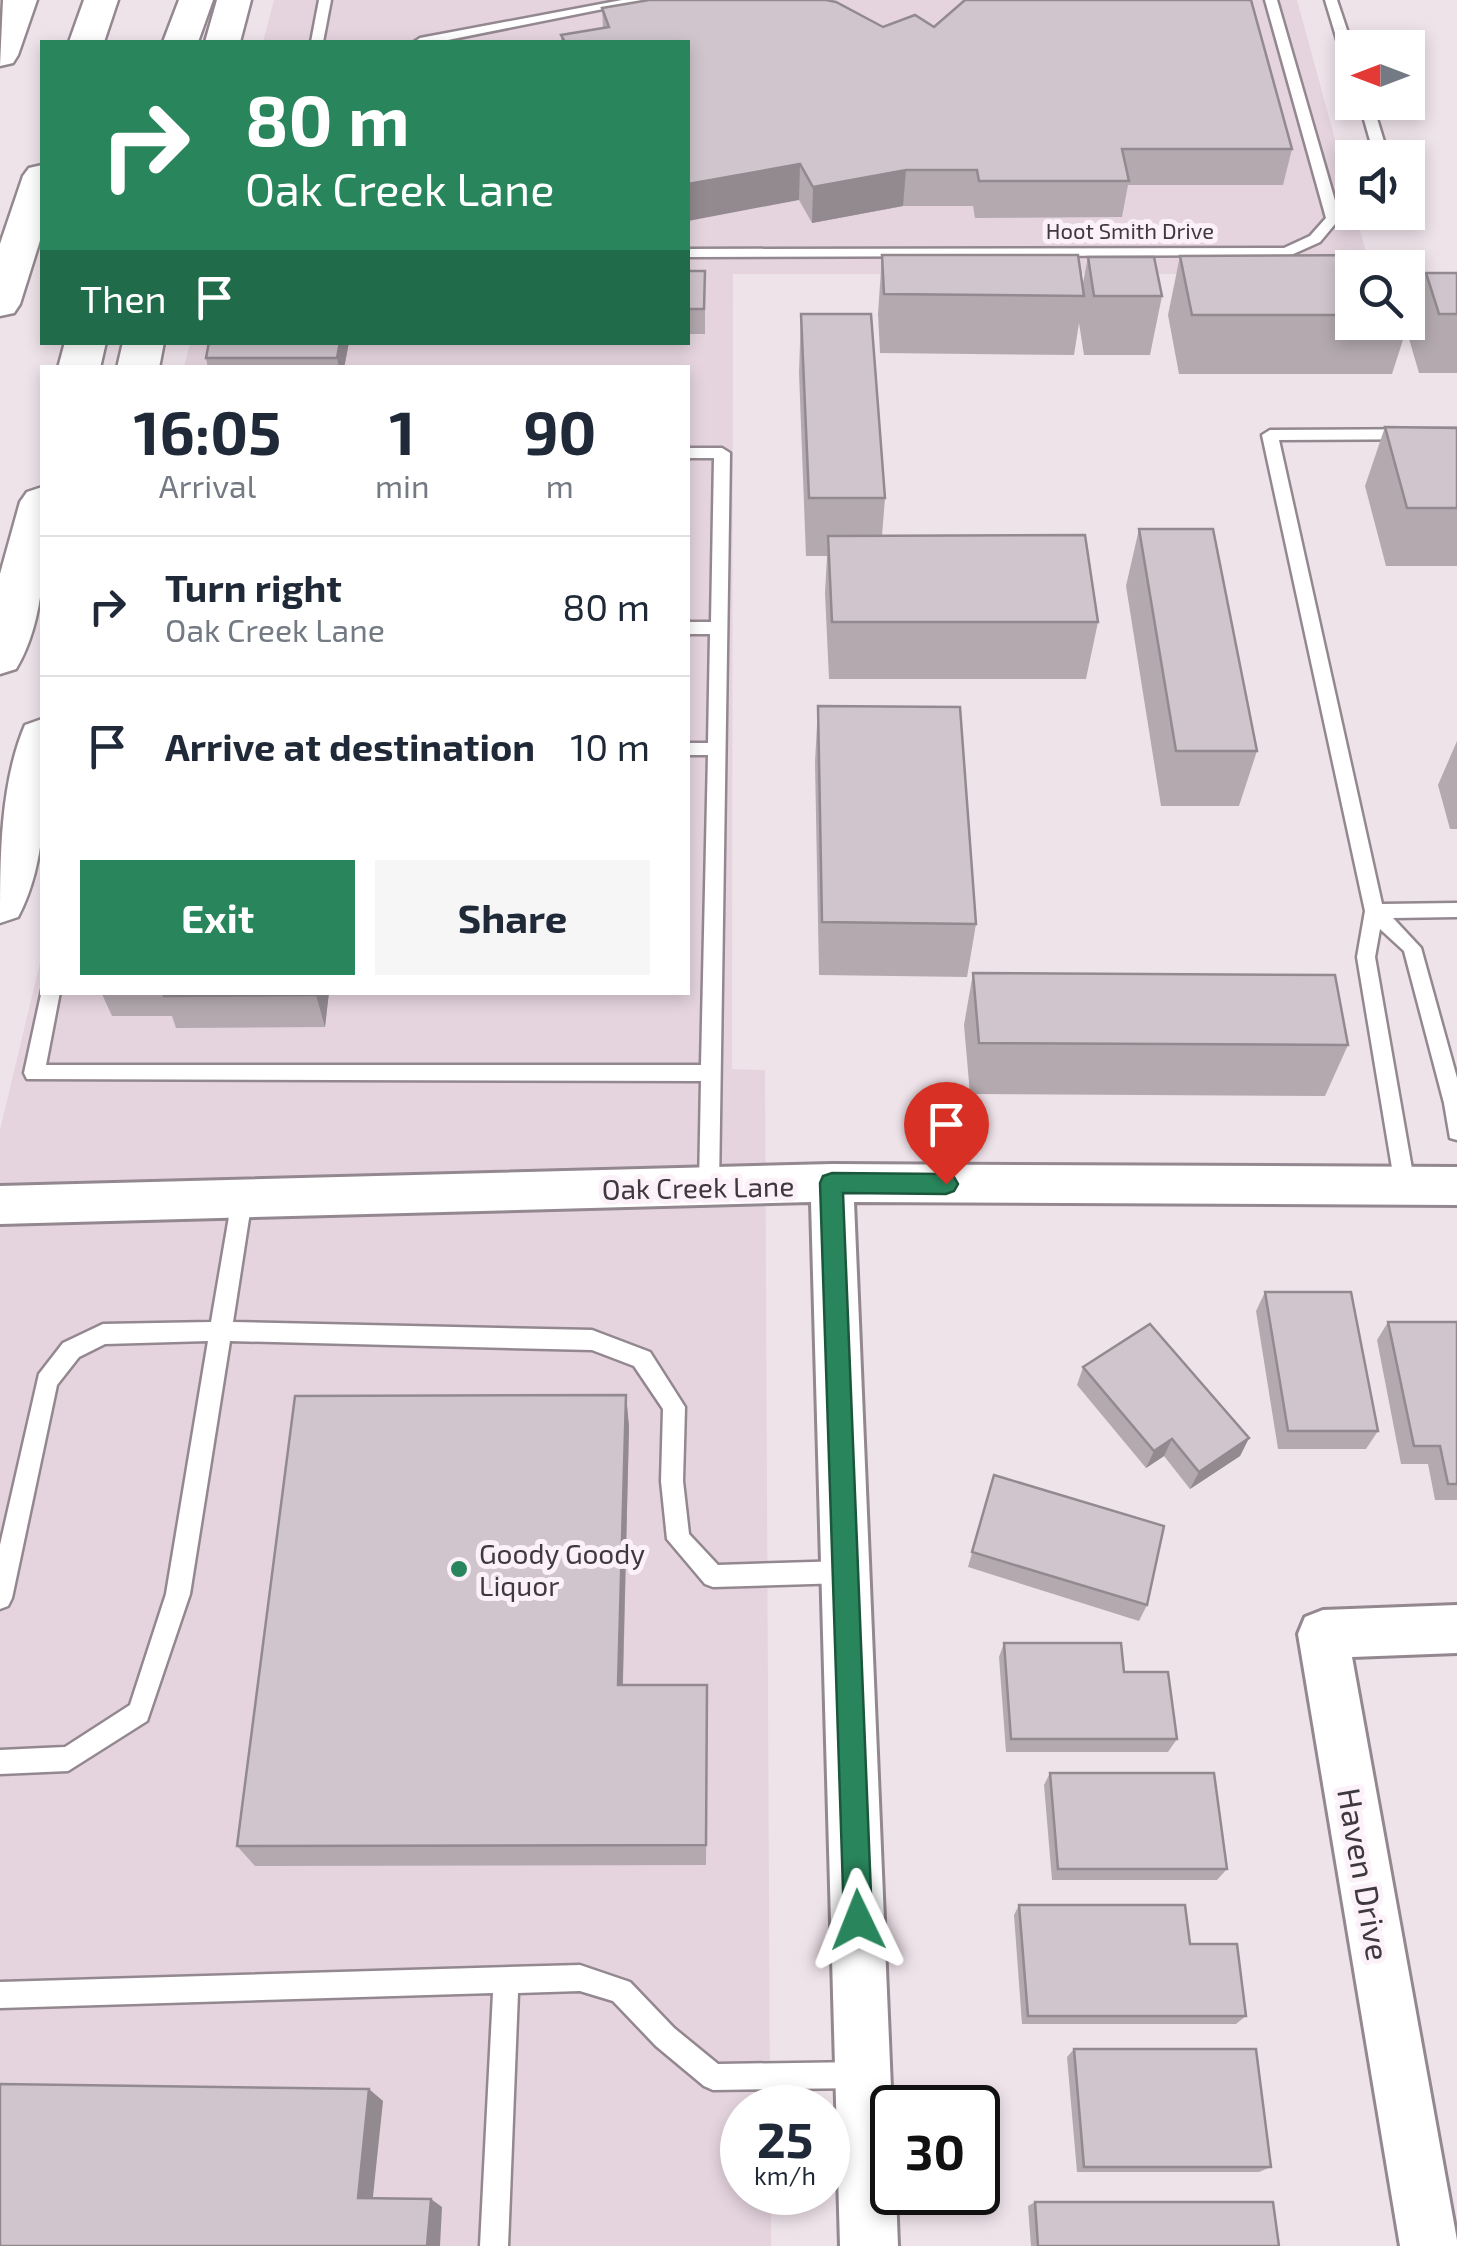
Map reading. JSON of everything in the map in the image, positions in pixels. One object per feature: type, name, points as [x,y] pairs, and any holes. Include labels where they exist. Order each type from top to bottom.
[{"type":"main road","points":[[0,55],[20,0]]},
{"type":"main road","points":[[88,40],[101,0]]},
{"type":"main road","points":[[182,40],[196,0]]},
{"type":"main road","points":[[224,40],[234,0]]},
{"type":"main road","points":[[0,304],[40,182]]},
{"type":"main road","points":[[0,657],[40,509]]},
{"type":"main road","points":[[0,903],[39,762]]},
{"type":"street","name":"Oak Creek Lane","points":[[0,1205],[832,1183],[1457,1186]]},
{"type":"street","points":[[832,1183],[869,2246]]},
{"type":"street","name":"Haven Drive","points":[[1429,2246],[1323,1634],[1457,1629]]},
{"type":"lane","points":[[318,40],[325,0]]},
{"type":"lane","points":[[430,40],[640,0]]},
{"type":"lane","name":"Hoot Smith Drive","points":[[690,253],[1286,252],[1314,239],[1333,218],[1271,0]]},
{"type":"lane","points":[[1331,0],[1341,30]]},
{"type":"lane","points":[[1405,1186],[1366,957],[1374,911],[1270,436],[1457,434]]},
{"type":"lane","points":[[690,453],[722,453],[708,1186]]},
{"type":"lane","points":[[690,628],[720,628]]},
{"type":"lane","points":[[690,749],[717,749]]},
{"type":"lane","points":[[1374,911],[1457,910]]},
{"type":"lane","points":[[1374,911],[1412,948],[1454,1103],[1457,1132]]},
{"type":"lane","points":[[50,995],[34,1072],[711,1072]]},
{"type":"lane","points":[[0,1762],[68,1759],[139,1713],[178,1594],[242,1199]]},
{"type":"lane","points":[[0,1598],[47,1381],[71,1350],[102,1334],[220,1331],[592,1340],[642,1359],[674,1406],[672,1481],[678,1539],[713,1576],[846,1572]]},
{"type":"lane","points":[[0,1995],[580,1978],[620,1991],[665,2037],[714,2077],[864,2074]]},
{"type":"lane","points":[[494,2246],[506,1980]]},
{"type":"shaded area","points":[[274,0],[1297,0],[1335,140],[1335,230],[1360,230],[1365,250],[1335,250],[1335,274],[733,274],[732,1069],[765,1070],[770,2085],[720,2085],[720,2215],[771,2215],[771,2246],[0,2246],[0,1130],[40,962],[40,995],[690,995],[690,365],[184,365],[190,345],[690,345],[690,40],[264,40]]},
{"type":"building","points":[[649,0],[826,0],[883,27],[915,15],[934,27],[965,0],[1251,0],[1292,149],[1122,149],[1129,181],[979,181],[977,170],[906,170],[813,187],[800,164],[690,184],[690,40],[564,40],[561,35],[609,27],[602,8]]},
{"type":"building","points":[[882,255],[1078,255],[1084,296],[884,294]]},
{"type":"building","points":[[1335,255],[1335,315],[1192,315],[1180,256]]},
{"type":"building","points":[[1088,257],[1154,257],[1162,296],[1094,296]]},
{"type":"building","points":[[690,271],[705,271],[704,309],[690,309]]},
{"type":"building","points":[[1426,273],[1457,273],[1457,314],[1439,314]]},
{"type":"building","points":[[801,314],[871,314],[885,498],[809,498]]},
{"type":"building","points":[[208,345],[339,345],[337,358],[206,358]]},
{"type":"building","points":[[1385,427],[1457,428],[1457,508],[1407,508]]},
{"type":"building","points":[[1139,529],[1213,529],[1257,751],[1176,751]]},
{"type":"building","points":[[1085,535],[1098,622],[832,622],[828,536]]},
{"type":"building","points":[[818,706],[960,707],[976,924],[822,922]]},
{"type":"building","points":[[973,973],[1335,975],[1348,1045],[979,1043]]},
{"type":"building","points":[[164,995],[316,995],[164,996]]},
{"type":"building","points":[[1265,1292],[1351,1292],[1378,1431],[1288,1431]]},
{"type":"building","points":[[1388,1322],[1457,1322],[1457,1484],[1448,1484],[1440,1446],[1414,1446]]},
{"type":"building","points":[[1150,1324],[1249,1438],[1199,1472],[1172,1439],[1154,1451],[1083,1367]]},
{"type":"building","name":"Goody Goody Liquor","points":[[626,1395],[618,1685],[707,1685],[706,1845],[237,1846],[295,1396]]},
{"type":"building","points":[[994,1475],[1164,1526],[1147,1605],[972,1552]]},
{"type":"building","points":[[1004,1643],[1121,1643],[1124,1672],[1168,1672],[1177,1739],[1011,1739]]},
{"type":"building","points":[[1050,1773],[1214,1773],[1227,1869],[1058,1869]]},
{"type":"building","points":[[1019,1905],[1185,1905],[1190,1944],[1237,1944],[1246,2016],[1028,2016]]},
{"type":"building","points":[[1074,2049],[1256,2049],[1271,2167],[1084,2167]]},
{"type":"building","points":[[0,2084],[369,2089],[358,2198],[431,2199],[427,2246],[0,2246]]},
{"type":"building","points":[[1035,2202],[1273,2202],[1279,2246],[1038,2246]]},
{"type":"place","name":"Goody Goody Liquor","points":[[459,1569]]},
{"type":"route","points":[[858,1920],[832,1183],[946,1184]]}]
